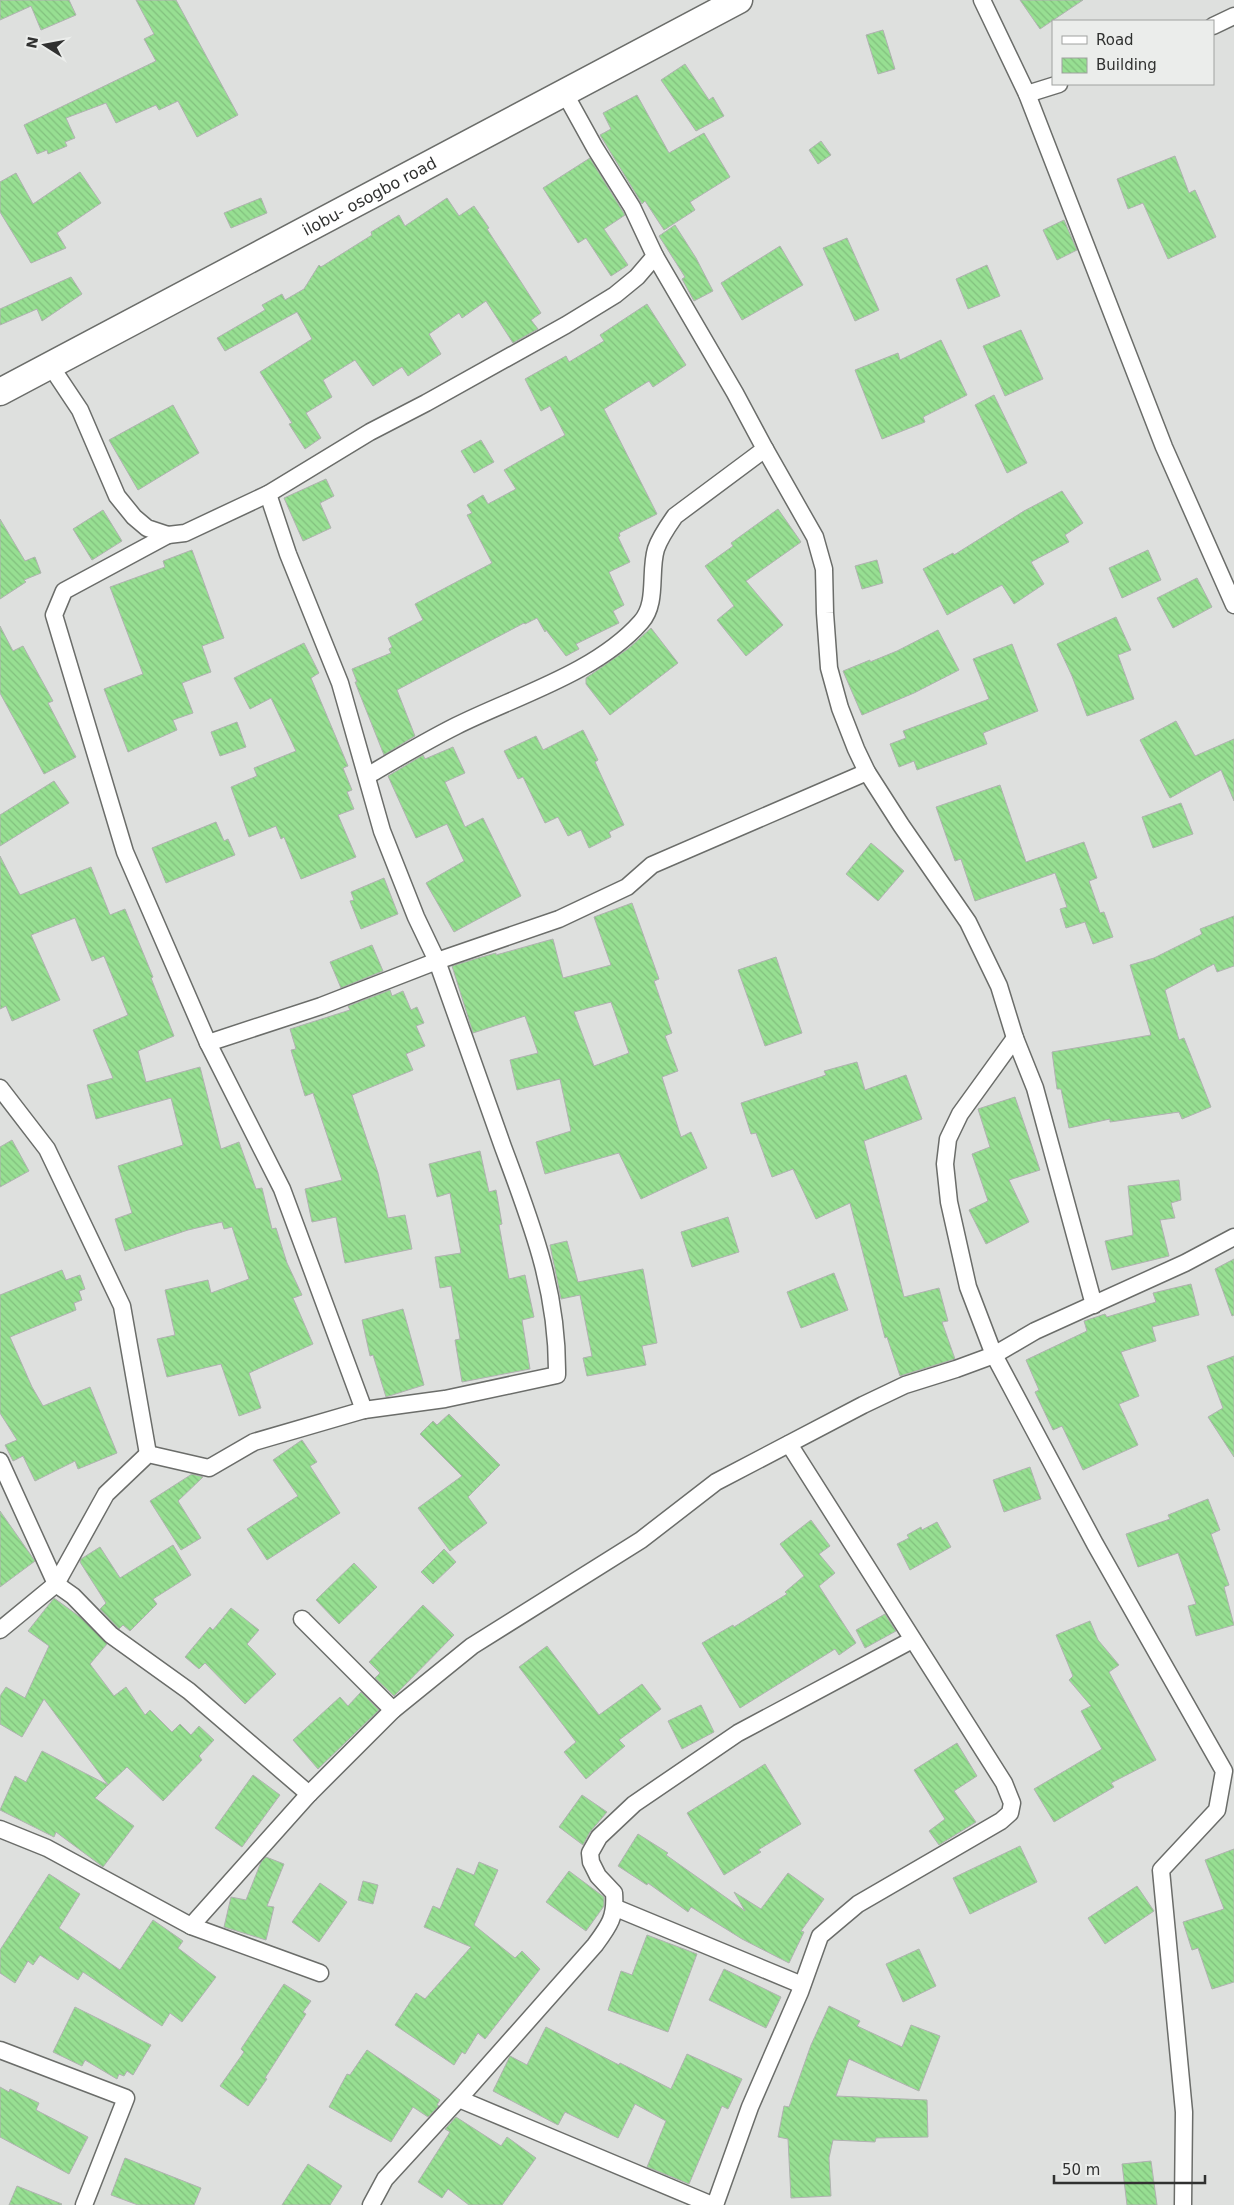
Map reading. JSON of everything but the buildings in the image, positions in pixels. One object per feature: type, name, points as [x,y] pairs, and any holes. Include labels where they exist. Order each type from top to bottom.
[{"type":"main road","name":"ilobu- osogbo road","points":[[0,392],[738,0]]},
{"type":"street","points":[[982,0],[1027,94],[1164,448],[1234,605]]},
{"type":"street","points":[[1214,26],[1234,16]]},
{"type":"street","points":[[1027,94],[1056,85]]},
{"type":"street","points":[[564,92],[595,148],[632,206],[654,256],[735,393],[815,537],[824,569],[829,668],[840,708],[867,772],[968,922],[1000,986],[1015,1038],[1035,1088],[1094,1305]]},
{"type":"street","points":[[364,1410],[282,1189],[208,1043],[125,852],[54,615],[64,591],[168,535],[185,533],[268,494],[370,432],[426,404],[566,325],[615,295],[638,277],[654,256]]},
{"type":"street","points":[[50,365],[80,410],[117,496],[134,517],[147,528],[168,535]]},
{"type":"street","points":[[366,776],[455,726],[569,673],[618,643],[642,621],[647,610],[651,598],[656,549],[664,530],[675,516],[765,449]]},
{"type":"street","points":[[148,1454],[209,1468],[254,1442],[364,1410],[445,1399],[558,1375],[556,1329],[550,1292],[538,1242],[436,961],[416,917],[382,831],[340,683],[288,554],[268,494]]},
{"type":"street","points":[[208,1043],[320,1006],[436,961],[558,919],[627,886],[652,865],[867,772]]},
{"type":"street","points":[[1015,1038],[960,1114],[948,1139],[945,1164],[949,1202],[968,1287],[994,1355],[1095,1544],[1228,1779],[1218,1810],[1161,1870],[1184,2112],[1183,2205]]},
{"type":"street","points":[[0,1088],[47,1149],[122,1306],[148,1454]]},
{"type":"street","points":[[191,1926],[309,1794],[393,1710],[472,1646],[641,1540],[716,1482],[905,1385],[956,1370],[994,1355],[1035,1331],[1185,1263],[1234,1237]]},
{"type":"street","points":[[459,2099],[714,2205],[750,2107],[802,1985],[820,1936],[858,1904],[1010,1813],[1012,1803],[1004,1783],[789,1444]]},
{"type":"street","points":[[0,1630],[56,1584],[106,1494],[148,1454]]},
{"type":"street","points":[[0,1461],[56,1584],[73,1596],[111,1635],[189,1690],[309,1794]]},
{"type":"street","points":[[302,1619],[393,1710]]},
{"type":"street","points":[[371,2205],[385,2179],[459,2099],[595,1945],[610,1923],[616,1908],[614,1893],[598,1876],[591,1862],[590,1853],[599,1837],[634,1804],[738,1733],[912,1640]]},
{"type":"street","points":[[0,1829],[47,1848],[191,1926],[320,1973]]},
{"type":"street","points":[[616,1908],[802,1985]]},
{"type":"street","points":[[0,2050],[126,2098],[84,2205]]}]
